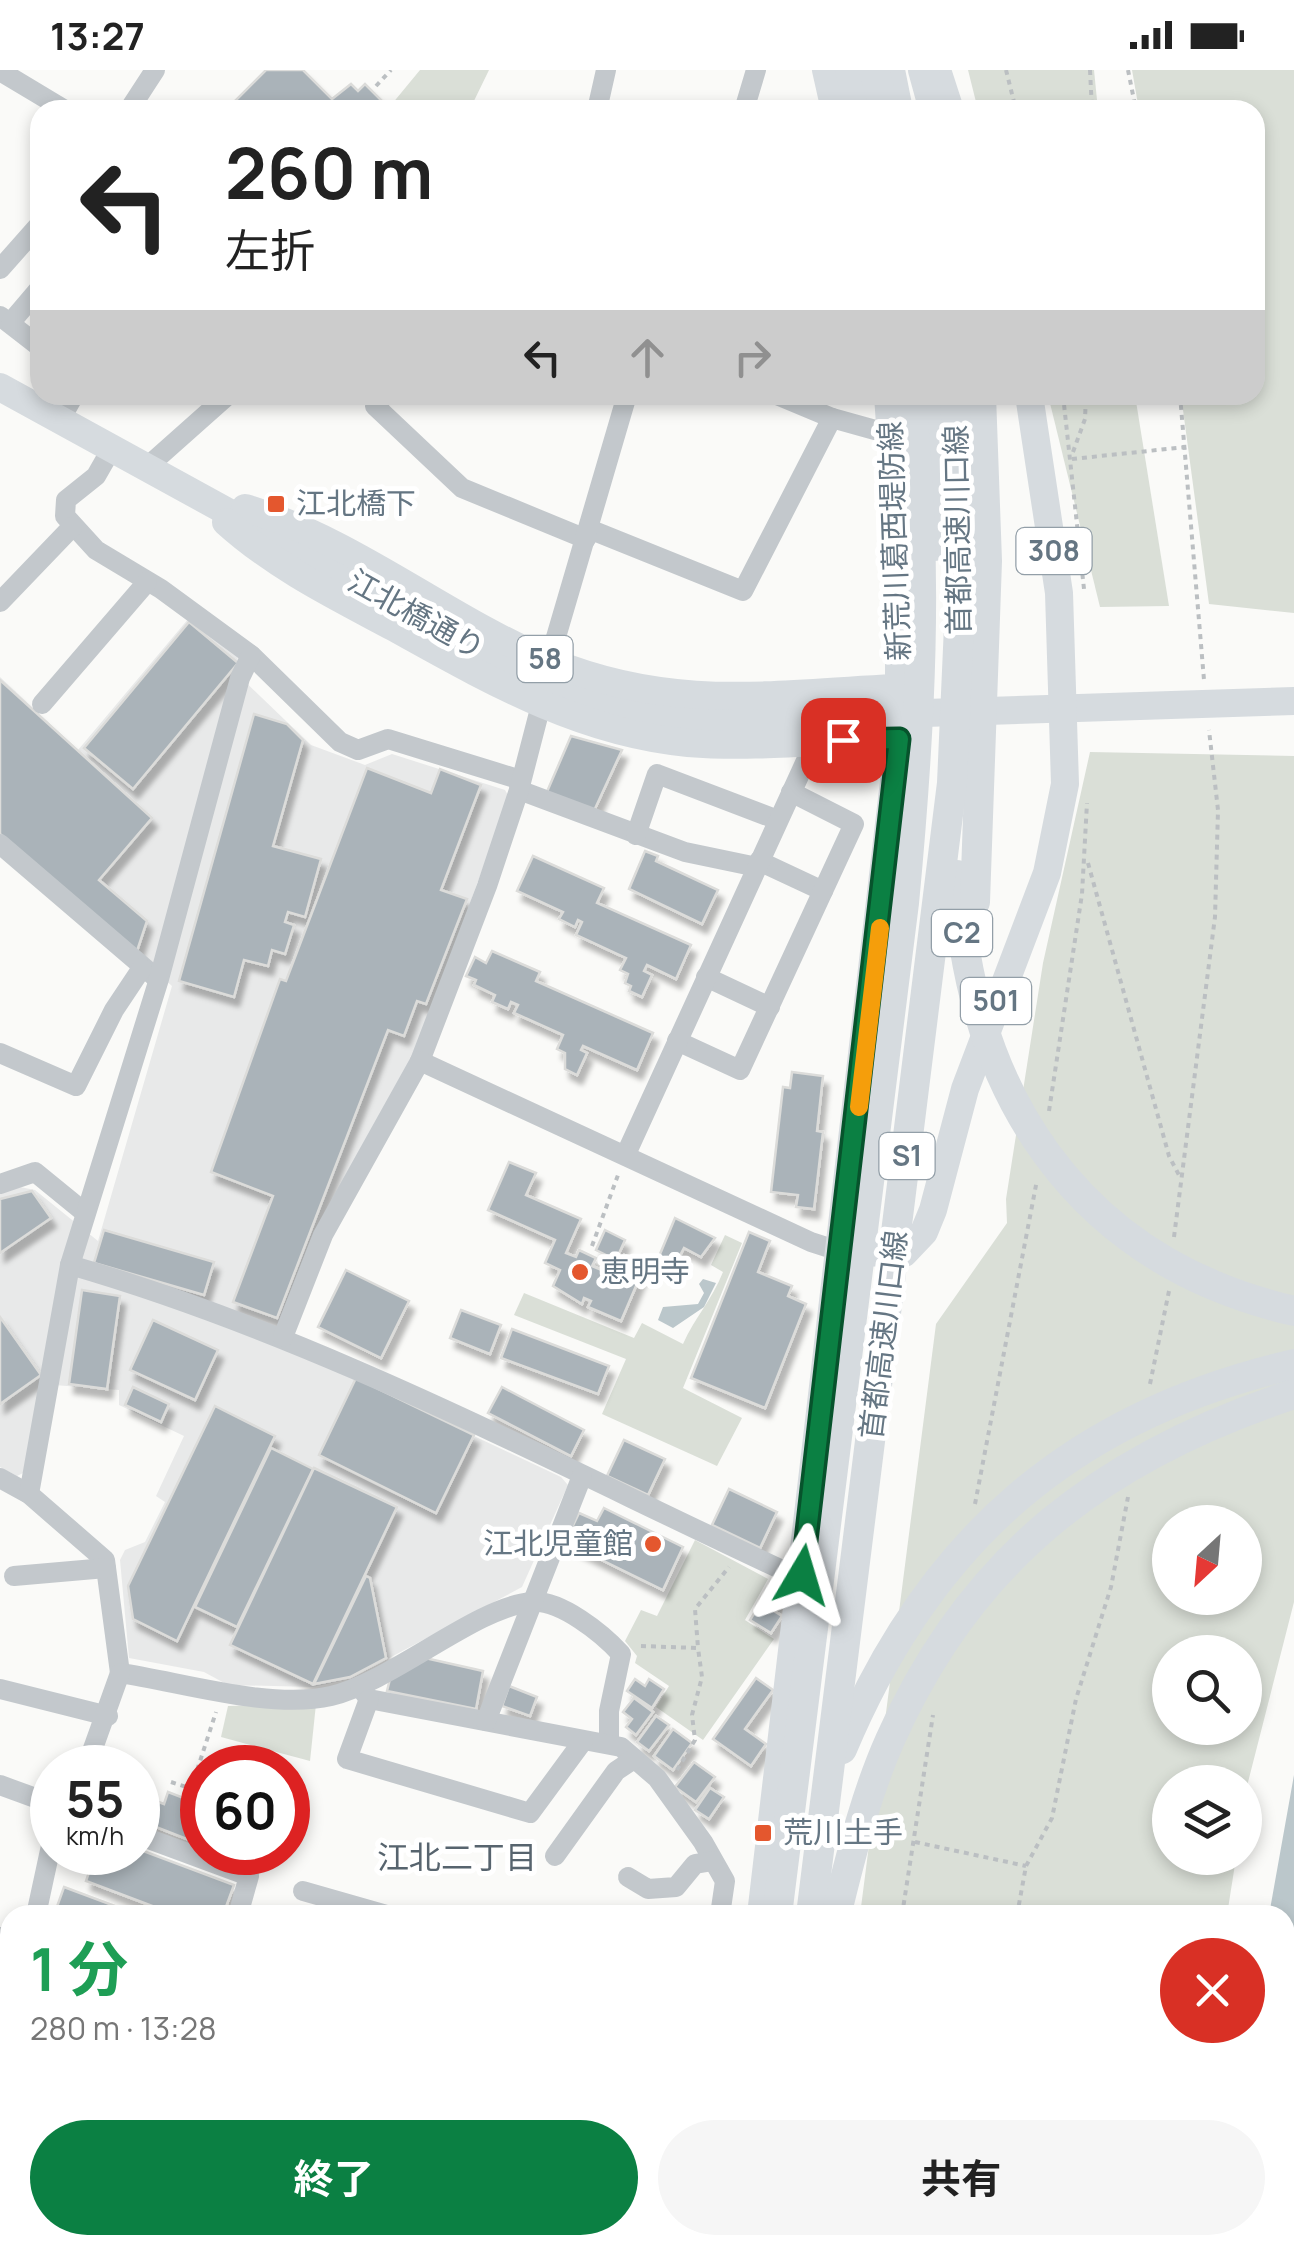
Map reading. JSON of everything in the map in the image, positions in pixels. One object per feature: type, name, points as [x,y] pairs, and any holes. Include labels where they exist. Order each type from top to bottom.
[{"type":"highway","points":[[850,70],[858,100]]},
{"type":"highway","points":[[874,70],[883,100]]},
{"type":"highway","points":[[904,70],[910,100]]},
{"type":"highway","points":[[920,70],[923,100]]},
{"type":"highway","points":[[920,70],[930,100]]},
{"type":"highway","name":"首都高速川口線","points":[[777,1905],[904,903],[916,775],[920,538],[911,405]]},
{"type":"highway","name":"C2","points":[[952,405],[947,512],[958,903],[968,979],[991,1057],[1032,1136],[1066,1178],[1117,1226],[1208,1282],[1294,1311]]},
{"type":"highway","name":"首都高速川口線","points":[[812,1905],[952,783],[962,559],[953,405]]},
{"type":"highway","name":"C2","points":[[954,405],[987,561],[974,902],[982,977],[997,1040],[1019,1093],[1041,1130],[1074,1171],[1115,1211],[1188,1260],[1294,1298]]},
{"type":"highway","points":[[794,1905],[819,1810],[858,1713],[926,1599],[964,1549],[1032,1483],[1117,1427],[1208,1386],[1294,1364]]},
{"type":"highway","points":[[839,1905],[874,1782],[895,1729],[934,1657],[991,1582],[1050,1522],[1106,1478],[1214,1423],[1294,1394]]},
{"type":"main road","points":[[826,70],[833,100]]},
{"type":"main road","points":[[890,70],[898,100]]},
{"type":"main road","points":[[937,70],[947,100]]},
{"type":"main road","name":"江北橋通り","points":[[0,387],[30,396]]},
{"type":"main road","name":"新荒川葛西堤防線","points":[[815,1572],[842,1252],[899,739],[889,405]]},
{"type":"main road","name":"新荒川葛西堤防線","points":[[815,1572],[872,1255],[925,819],[932,686],[934,496],[950,405]]},
{"type":"main road","name":"308","points":[[1031,405],[1054,540],[1066,708]]},
{"type":"main road","name":"江北橋通り","points":[[67,407],[112,448],[512,668],[626,709],[708,720],[1294,701]]},
{"type":"main road","name":"58","points":[[192,491],[294,522],[549,661],[642,690],[744,699],[932,686]]},
{"type":"main road","name":"58","points":[[192,491],[267,559],[541,705],[634,734],[734,745],[930,739]]},
{"type":"main road","name":"501","points":[[842,1252],[904,1253],[924,1232],[965,1089],[1047,873],[1064,784],[1066,708]]},
{"type":"main road","points":[[763,1905],[815,1572]]},
{"type":"main road","points":[[791,1905],[815,1572]]},
{"type":"street","points":[[135,100],[155,70]]},
{"type":"street","points":[[599,100],[606,70]]},
{"type":"street","points":[[747,100],[756,70]]},
{"type":"street","points":[[0,71],[48,100]]},
{"type":"street","points":[[0,269],[30,235]]},
{"type":"street","points":[[30,297],[6,319],[30,339]]},
{"type":"street","points":[[148,467],[217,405]]},
{"type":"street","points":[[376,405],[462,488],[743,590],[832,418]]},
{"type":"street","points":[[549,661],[624,405]]},
{"type":"street","points":[[801,405],[893,435]]},
{"type":"street","points":[[112,448],[96,476],[66,500],[65,516],[72,527],[96,550],[250,655],[340,742],[358,750],[388,739],[520,785],[636,835],[685,852],[758,864],[823,892]]},
{"type":"street","points":[[0,602],[72,527]]},
{"type":"street","points":[[42,704],[147,582]]},
{"type":"street","points":[[29,1494],[70,1265],[151,974],[250,655]]},
{"type":"street","points":[[734,745],[744,699]]},
{"type":"street","points":[[283,1337],[323,1235],[420,1061],[520,785],[541,705]]},
{"type":"street","points":[[626,1154],[815,741]]},
{"type":"street","points":[[636,835],[657,774],[778,820]]},
{"type":"street","points":[[791,792],[854,824],[889,849]]},
{"type":"street","points":[[677,1041],[740,1070],[854,824]]},
{"type":"street","points":[[0,844],[151,974]]},
{"type":"street","points":[[0,1052],[76,1086],[114,1010],[151,974]]},
{"type":"street","points":[[706,977],[770,1006]]},
{"type":"street","points":[[420,1061],[811,1242],[842,1252]]},
{"type":"street","points":[[0,1184],[35,1172],[84,1212]]},
{"type":"street","points":[[70,1265],[169,1294],[283,1337],[793,1575],[815,1572]]},
{"type":"street","points":[[486,1721],[529,1602],[582,1476]]},
{"type":"street","points":[[0,1478],[29,1494],[105,1560],[120,1673],[96,1745]]},
{"type":"street","points":[[14,1576],[106,1568]]},
{"type":"street","points":[[582,1741],[530,1813],[348,1759],[364,1693],[489,1618],[529,1602],[596,1628],[621,1654],[610,1711],[609,1741]]},
{"type":"street","points":[[120,1673],[206,1686],[218,1692],[327,1697],[364,1693],[582,1741],[609,1741],[634,1759],[663,1789],[713,1861],[724,1881],[721,1905]]},
{"type":"street","points":[[0,1689],[108,1716]]},
{"type":"street","points":[[555,1856],[616,1771],[634,1759]]},
{"type":"street","points":[[0,1785],[30,1796]]},
{"type":"street","points":[[160,1844],[249,1876],[241,1905]]},
{"type":"street","points":[[628,1877],[648,1890],[676,1887],[695,1864],[713,1861]]},
{"type":"street","points":[[38,1905],[45,1875]]},
{"type":"street","points":[[303,1891],[352,1905]]},
{"type":"path","points":[[376,86],[391,70]]},
{"type":"path","points":[[1006,70],[1014,100]]},
{"type":"path","points":[[1090,70],[1092,100]]},
{"type":"path","points":[[1128,70],[1134,100]]},
{"type":"path","points":[[1065,405],[1084,597]]},
{"type":"path","points":[[1066,474],[1085,419],[1086,405]]},
{"type":"path","points":[[1181,405],[1205,694]]},
{"type":"path","points":[[1072,459],[1186,447]]},
{"type":"path","points":[[1174,1243],[1210,989],[1217,882],[1218,810],[1207,713]]},
{"type":"path","points":[[1049,1116],[1086,858],[1086,790]]},
{"type":"path","points":[[1086,858],[1169,1156],[1182,1182]]},
{"type":"path","points":[[592,1246],[626,1154]]},
{"type":"path","points":[[972,1519],[1038,1173]]},
{"type":"path","points":[[1148,1395],[1171,1280]]},
{"type":"path","points":[[1019,1905],[1026,1866],[1052,1818],[1076,1699],[1111,1587],[1129,1491]]},
{"type":"path","points":[[663,1789],[694,1747],[692,1715],[702,1677],[695,1610],[739,1550]]},
{"type":"path","points":[[621,1654],[660,1644],[698,1648]]},
{"type":"path","points":[[206,1745],[216,1718],[218,1692]]},
{"type":"path","points":[[904,1905],[934,1713]]},
{"type":"path","points":[[171,1782],[180,1785]]},
{"type":"path","points":[[915,1842],[1026,1866]]},
{"type":"shaded area","points":[[420,70],[489,70],[474,100],[395,100]]},
{"type":"shaded area","points":[[968,70],[1094,70],[1097,100],[976,100]]},
{"type":"shaded area","points":[[1132,70],[1294,70],[1294,613],[1209,604],[1182,405],[1265,405],[1265,100],[1137,100]]},
{"type":"shaded area","points":[[1050,405],[1137,405],[1169,606],[1100,607]]},
{"type":"shaded area","points":[[189,618],[238,657],[235,672],[311,745],[365,765],[392,754],[505,790],[509,797],[417,1047],[274,1342],[561,1477],[568,1485],[522,1587],[350,1679],[313,1687],[228,1685],[204,1672],[129,1658],[120,1560],[125,1550],[145,1542],[165,1502],[156,1496],[184,1436],[119,1405],[119,1390],[41,1384],[23,1473],[17,1476],[0,1467],[0,1194],[20,1187],[35,1190],[98,1241],[172,986],[0,834],[0,677],[78,750]]},
{"type":"shaded area","points":[[1090,752],[1294,756],[1294,1602],[1262,1727],[1262,1635],[1152,1635],[1152,1745],[1258,1745],[1252,1765],[1152,1765],[1152,1875],[1233,1875],[1229,1905],[861,1905],[936,1324],[1007,1223],[1006,1199],[1043,963]]},
{"type":"shaded area","points":[[725,1235],[742,1243],[683,1388],[742,1418],[717,1466],[602,1414],[626,1359],[514,1315],[524,1293],[634,1338],[642,1323],[683,1344],[723,1272],[711,1265]]},
{"type":"shaded area","points":[[703,1279],[716,1283],[704,1307],[673,1328],[658,1320],[663,1307],[698,1304],[704,1293],[699,1284]]},
{"type":"shaded area","points":[[695,1540],[768,1579],[745,1620],[774,1639],[703,1740],[656,1707],[669,1686],[635,1663],[637,1656],[625,1641],[641,1610],[657,1616]]},
{"type":"shaded area","points":[[316,1704],[310,1761],[310,1745],[251,1745],[221,1737],[228,1706]]},
{"type":"shaded area","points":[[1294,1775],[1294,1905],[1271,1905]]},
{"type":"building","points":[[266,70],[303,70],[332,99],[351,84],[358,91],[365,84],[381,100],[236,100]]},
{"type":"building","points":[[189,622],[238,663],[133,789],[84,748]]},
{"type":"building","points":[[0,680],[152,818],[99,880],[147,921],[136,954],[0,834]]},
{"type":"building","points":[[254,714],[287,724],[303,740],[273,846],[321,859],[305,917],[288,912],[285,922],[294,925],[285,954],[272,950],[268,966],[244,960],[234,997],[179,981]]},
{"type":"building","points":[[571,736],[622,750],[593,813],[546,794]]},
{"type":"building","points":[[367,768],[431,793],[440,769],[481,785],[441,890],[467,899],[426,1004],[417,1001],[404,1036],[388,1030],[277,1318],[233,1302],[273,1196],[211,1172],[280,979],[286,981]]},
{"type":"building","points":[[645,851],[658,856],[656,861],[718,890],[702,924],[629,889]]},
{"type":"building","points":[[533,856],[604,888],[597,903],[691,945],[676,979],[647,965],[644,971],[652,975],[642,997],[629,991],[631,986],[625,983],[628,974],[620,970],[626,958],[576,935],[582,922],[578,920],[575,927],[559,919],[563,912],[517,891]]},
{"type":"building","points":[[492,951],[540,972],[536,981],[653,1033],[637,1070],[583,1046],[581,1050],[587,1053],[577,1075],[565,1069],[565,1053],[557,1049],[563,1035],[514,1013],[518,1005],[511,1002],[508,1009],[492,1002],[495,995],[474,985],[476,980],[466,976],[475,957],[486,963]]},
{"type":"building","points":[[792,1072],[823,1076],[817,1131],[823,1132],[814,1209],[796,1207],[798,1195],[771,1192],[783,1087],[790,1088]]},
{"type":"building","points":[[509,1162],[536,1173],[526,1195],[581,1219],[566,1253],[576,1257],[579,1250],[596,1258],[592,1266],[604,1271],[608,1261],[619,1266],[624,1255],[645,1265],[621,1321],[588,1307],[591,1301],[584,1298],[582,1304],[553,1286],[560,1270],[545,1263],[555,1240],[488,1210]]},
{"type":"building","points":[[32,1191],[51,1218],[0,1253],[0,1199]]},
{"type":"building","points":[[675,1218],[715,1238],[701,1257],[684,1248],[674,1267],[658,1259]]},
{"type":"building","points":[[104,1230],[214,1262],[204,1295],[94,1263]]},
{"type":"building","points":[[605,1230],[625,1240],[616,1260],[596,1250]]},
{"type":"building","points":[[749,1232],[770,1241],[758,1272],[792,1286],[788,1296],[806,1304],[765,1408],[691,1378]]},
{"type":"building","points":[[346,1270],[409,1301],[381,1358],[318,1327]]},
{"type":"building","points":[[82,1290],[120,1296],[107,1389],[69,1384]]},
{"type":"building","points":[[461,1310],[501,1325],[490,1354],[450,1338]]},
{"type":"building","points":[[0,1317],[41,1375],[0,1404]]},
{"type":"building","points":[[153,1320],[218,1350],[195,1400],[130,1370]]},
{"type":"building","points":[[512,1329],[609,1366],[598,1394],[501,1358]]},
{"type":"building","points":[[356,1378],[474,1435],[436,1513],[319,1455]]},
{"type":"building","points":[[133,1387],[169,1404],[161,1422],[125,1405]]},
{"type":"building","points":[[502,1387],[584,1430],[571,1456],[488,1413]]},
{"type":"building","points":[[215,1406],[275,1436],[177,1641],[133,1619],[128,1586]]},
{"type":"building","points":[[624,1440],[665,1459],[648,1495],[607,1476]]},
{"type":"building","points":[[271,1448],[313,1469],[237,1627],[195,1607]]},
{"type":"building","points":[[314,1468],[397,1507],[313,1684],[230,1645]]},
{"type":"building","points":[[729,1489],[777,1512],[760,1548],[712,1525]]},
{"type":"building","points":[[604,1508],[683,1547],[663,1590],[565,1542],[579,1513],[597,1521]]},
{"type":"building","points":[[366,1576],[370,1578],[386,1658],[350,1677],[314,1684]]},
{"type":"building","points":[[769,1589],[782,1598],[774,1611],[782,1616],[771,1633],[750,1620]]},
{"type":"building","points":[[425,1658],[483,1671],[476,1709],[387,1691],[390,1679]]},
{"type":"building","points":[[756,1678],[773,1690],[745,1729],[766,1744],[751,1766],[713,1739]]},
{"type":"building","points":[[635,1679],[645,1686],[649,1679],[664,1689],[652,1708],[627,1691]]},
{"type":"building","points":[[509,1686],[537,1697],[530,1716],[502,1706]]},
{"type":"building","points":[[634,1698],[653,1712],[636,1735],[626,1727],[632,1719],[623,1712]]},
{"type":"building","points":[[656,1716],[669,1725],[649,1751],[637,1742]]},
{"type":"building","points":[[673,1729],[692,1743],[673,1770],[654,1756]]},
{"type":"building","points":[[694,1762],[715,1777],[696,1802],[675,1787]]},
{"type":"building","points":[[710,1788],[724,1797],[709,1819],[695,1810]]},
{"type":"building","points":[[168,1792],[180,1797],[180,1836],[160,1829],[160,1802],[164,1804]]},
{"type":"building","points":[[160,1857],[180,1865],[180,1875],[207,1875],[234,1885],[227,1905],[150,1905],[86,1881],[88,1875],[160,1875]]},
{"type":"building","points":[[64,1887],[112,1905],[58,1905]]},
{"type":"slow traffic","points":[[859,1107],[880,928]]},
{"type":"place","name":"江北橋下","points":[[276,504]]},
{"type":"place","name":"恵明寺","points":[[580,1272]]},
{"type":"place","name":"江北児童館","points":[[653,1544]]},
{"type":"place","name":"荒川土手","points":[[763,1833]]},
{"type":"district","name":"江北二丁目","points":[[457,1858]]},
{"type":"route","points":[[802,1575],[881,922],[899,739],[843,740]]}]
